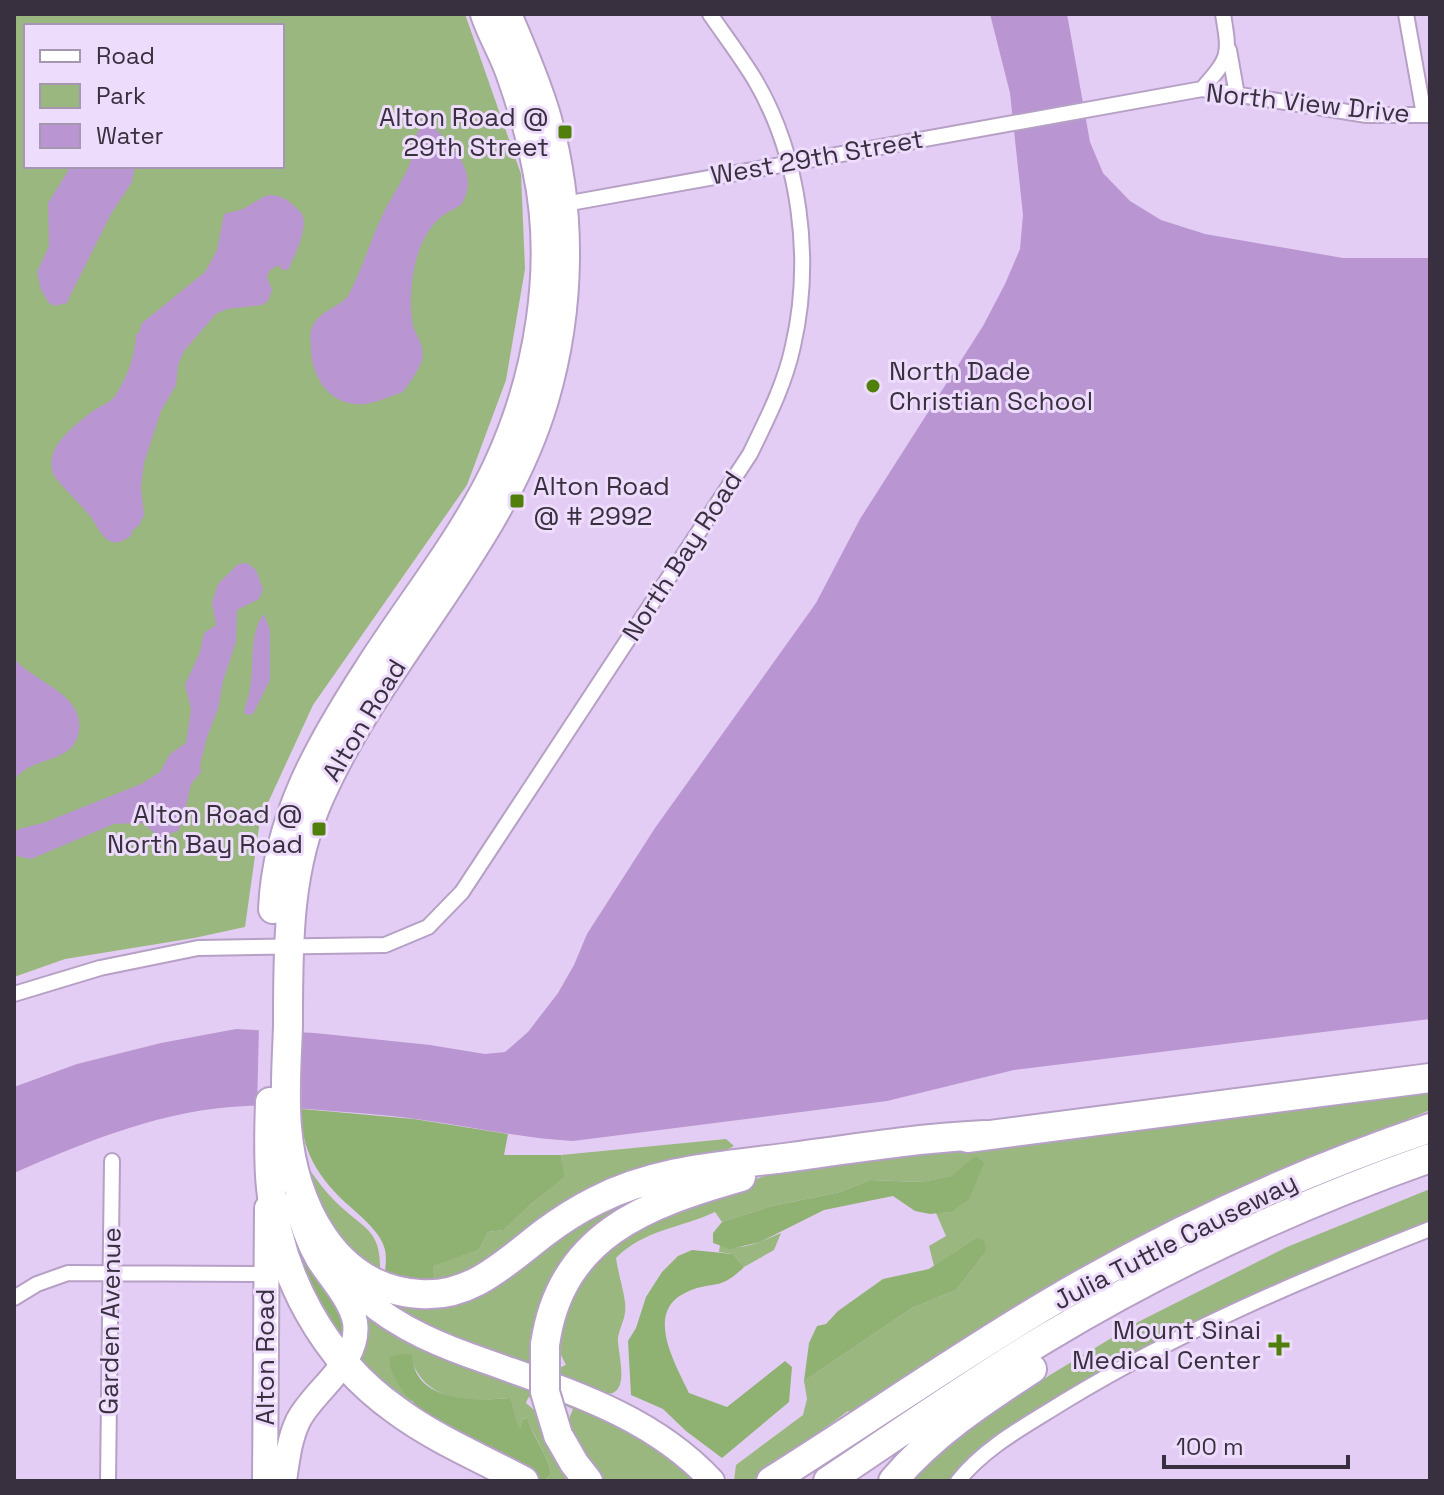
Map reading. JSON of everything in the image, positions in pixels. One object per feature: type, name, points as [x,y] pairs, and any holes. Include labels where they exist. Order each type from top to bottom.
[{"type":"highway","name":"Alton Road","points":[[485,14],[511,73],[554,206]]},
{"type":"highway","name":"Alton Road","points":[[270,1174],[278,1129],[279,946],[294,877],[317,801],[349,736],[472,552],[516,474],[544,399],[557,345],[565,288],[547,119],[529,65],[507,14]]},
{"type":"highway","points":[[588,1481],[558,1435],[545,1392],[545,1345],[551,1316],[569,1275],[601,1238],[639,1212],[746,1175],[840,1156],[1430,1078]]},
{"type":"highway","name":"Julia Tuttle Causeway","points":[[771,1481],[984,1343],[1128,1259],[1251,1198],[1430,1128]]},
{"type":"highway","points":[[278,1129],[307,1207],[337,1257],[358,1275],[374,1283],[403,1292],[429,1295],[447,1293],[477,1283],[583,1208],[621,1189],[666,1174],[931,1137],[984,1135]]},
{"type":"highway","points":[[893,1481],[949,1427],[1046,1359],[1201,1272],[1355,1200],[1419,1162]]},
{"type":"highway","name":"Julia Tuttle Causeway","points":[[828,1481],[1020,1354],[1122,1295],[1284,1215],[1419,1162]]},
{"type":"highway","points":[[270,1174],[275,1221],[288,1268],[317,1327],[344,1362],[381,1398],[412,1421],[524,1481]]},
{"type":"main road","name":"Alton Road","points":[[278,1129],[289,1183],[308,1240],[353,1315],[355,1335],[344,1362],[297,1423],[288,1452],[284,1481]]},
{"type":"main road","name":"Alton Road","points":[[265,1481],[265,1221],[270,1174]]},
{"type":"main road","points":[[296,1203],[312,1233],[339,1271],[363,1297],[391,1318],[444,1346],[627,1416],[664,1439],[712,1481]]},
{"type":"street","name":"North Bay Road","points":[[14,994],[100,968],[198,948],[385,945],[428,927],[462,892],[750,454],[778,395],[793,349],[800,311],[802,253],[797,200],[789,162],[756,81],[710,14]]},
{"type":"street","points":[[1223,14],[1237,95]]},
{"type":"street","points":[[1406,14],[1427,115]]},
{"type":"street","points":[[1202,89],[1221,67],[1229,50]]},
{"type":"street","name":"North View Drive","points":[[1091,108],[1202,89],[1367,115],[1427,115]]},
{"type":"street","name":"West 29th Street","points":[[554,206],[1091,108]]},
{"type":"street","name":"Garden Avenue","points":[[108,1481],[112,1161]]},
{"type":"street","points":[[958,1481],[997,1444],[1169,1342],[1271,1294],[1430,1229]]},
{"type":"street","points":[[14,1298],[37,1284],[68,1273],[266,1274]]},
{"type":"green space","points":[[14,14],[465,14],[521,174],[525,269],[506,380],[467,485],[313,705],[260,820],[245,927],[65,959],[14,977]]},
{"type":"green space","points":[[1430,1085],[1430,1110],[1354,1141],[852,1414],[848,1411],[752,1481],[734,1481],[736,1465],[803,1415],[807,1399],[804,1381],[912,1308],[956,1290],[986,1252],[977,1237],[934,1266],[929,1246],[946,1236],[936,1213],[951,1212],[976,1156],[953,1176],[921,1182],[870,1180],[840,1192],[772,1206],[722,1222],[715,1212],[638,1241],[616,1258],[625,1308],[618,1338],[621,1376],[618,1389],[608,1394],[553,1375],[554,1370],[566,1365],[556,1345],[573,1289],[610,1244],[687,1200],[775,1173]]},
{"type":"green space","points":[[302,1109],[414,1119],[508,1134],[504,1155],[561,1155],[564,1177],[504,1230],[488,1232],[479,1250],[433,1266],[433,1284],[385,1276],[386,1253],[381,1239],[333,1190],[315,1166],[305,1140]]},
{"type":"green space","points":[[726,1139],[734,1146],[486,1265],[433,1284],[432,1266],[479,1250],[488,1232],[504,1230],[563,1177],[561,1155]]},
{"type":"green space","points":[[975,1156],[984,1163],[969,1199],[951,1212],[930,1214],[915,1211],[893,1196],[824,1210],[760,1242],[730,1249],[713,1243],[713,1233],[722,1222],[772,1206],[840,1192],[870,1180],[921,1182],[952,1176]]},
{"type":"green space","points":[[305,1163],[330,1196],[375,1239],[380,1271],[336,1248]]},
{"type":"green space","points":[[690,1175],[608,1217],[535,1372],[420,1331],[369,1287],[434,1299],[568,1221]]},
{"type":"green space","points":[[1430,1189],[1430,1222],[1286,1281],[1146,1348],[1027,1417],[972,1457],[949,1481],[908,1481],[950,1442],[1050,1375],[1138,1322],[1287,1247]]},
{"type":"green space","points":[[297,1228],[349,1320],[342,1338],[336,1336],[285,1232]]},
{"type":"green space","points":[[781,1233],[774,1250],[744,1267],[733,1254],[719,1252],[720,1245],[743,1246]]},
{"type":"green space","points":[[977,1237],[984,1241],[986,1252],[956,1290],[912,1308],[804,1381],[809,1343],[817,1326],[826,1324],[838,1311],[883,1279],[929,1269]]},
{"type":"green space","points":[[692,1250],[733,1254],[744,1267],[722,1283],[687,1292],[674,1301],[667,1312],[665,1325],[671,1354],[689,1393],[727,1407],[785,1361],[792,1367],[789,1402],[722,1458],[663,1409],[631,1395],[628,1341],[636,1328],[646,1297],[662,1272],[678,1256]]},
{"type":"green space","points":[[367,1311],[516,1380],[537,1393],[526,1403],[541,1416],[576,1481],[544,1481],[551,1474],[547,1460],[526,1418],[522,1420],[520,1430],[515,1422],[511,1398],[481,1400],[440,1393],[419,1376],[412,1362],[411,1403],[472,1446],[444,1431],[357,1361]]},
{"type":"green space","points":[[412,1355],[415,1371],[423,1382],[449,1396],[511,1398],[516,1422],[520,1429],[522,1420],[527,1418],[551,1474],[540,1481],[474,1446],[425,1413],[406,1395],[394,1376],[390,1357]]},
{"type":"green space","points":[[556,1393],[595,1406],[707,1481],[605,1481],[566,1426],[573,1409],[557,1402]]},
{"type":"water","points":[[990,14],[1067,14],[1090,142],[1103,173],[1130,201],[1161,220],[1205,234],[1343,258],[1430,258],[1430,1019],[1014,1070],[887,1101],[573,1141],[375,1114],[261,1106],[216,1108],[127,1129],[14,1173],[14,1087],[77,1064],[161,1043],[236,1029],[315,1033],[485,1054],[505,1052],[528,1032],[558,993],[587,934],[655,828],[816,603],[860,519],[983,326],[1005,284],[1020,249],[1023,215],[1010,93]]},
{"type":"water","points":[[428,123],[463,163],[468,188],[461,205],[445,214],[426,235],[415,263],[411,308],[422,360],[403,392],[367,404],[345,402],[328,392],[317,375],[311,356],[311,330],[323,314],[348,296],[383,214],[409,166],[417,132]]},
{"type":"water","points":[[70,168],[135,168],[132,182],[111,214],[67,303],[55,306],[49,303],[41,290],[37,272],[49,246],[48,203]]},
{"type":"water","points":[[270,195],[286,199],[304,220],[291,264],[288,270],[281,269],[279,265],[270,270],[267,277],[272,290],[268,301],[262,305],[227,309],[216,314],[184,351],[178,365],[176,385],[161,411],[144,463],[141,488],[144,515],[131,532],[133,534],[121,541],[107,540],[53,473],[51,463],[57,445],[70,430],[114,397],[130,367],[136,334],[142,323],[205,272],[217,250],[224,214],[243,209]]},
{"type":"water","points":[[247,563],[256,570],[263,589],[259,599],[237,610],[236,642],[207,737],[201,772],[191,784],[178,831],[160,837],[142,823],[114,824],[31,859],[16,856],[14,834],[18,829],[43,823],[141,784],[160,772],[170,754],[186,743],[191,709],[185,685],[200,652],[204,633],[216,625],[212,603],[218,584],[238,564]]},
{"type":"water","points":[[264,614],[270,630],[270,680],[253,714],[248,715],[244,713],[250,688],[254,639]]},
{"type":"water","points":[[14,658],[65,697],[78,717],[79,730],[69,750],[30,767],[14,781]]},
{"type":"pier","points":[[259,1026],[302,1028],[302,1113],[257,1110]]},
{"type":"place","name":"Alton Road @ 29th Street","points":[[565,132]]},
{"type":"place","name":"North Dade Christian School","points":[[873,386]]},
{"type":"place","name":"Alton Road @ # 2992","points":[[517,501]]},
{"type":"place","name":"Alton Road @ North Bay Road","points":[[319,829]]},
{"type":"place","name":"Mount Sinai Medical Center","points":[[1279,1345]]}]
